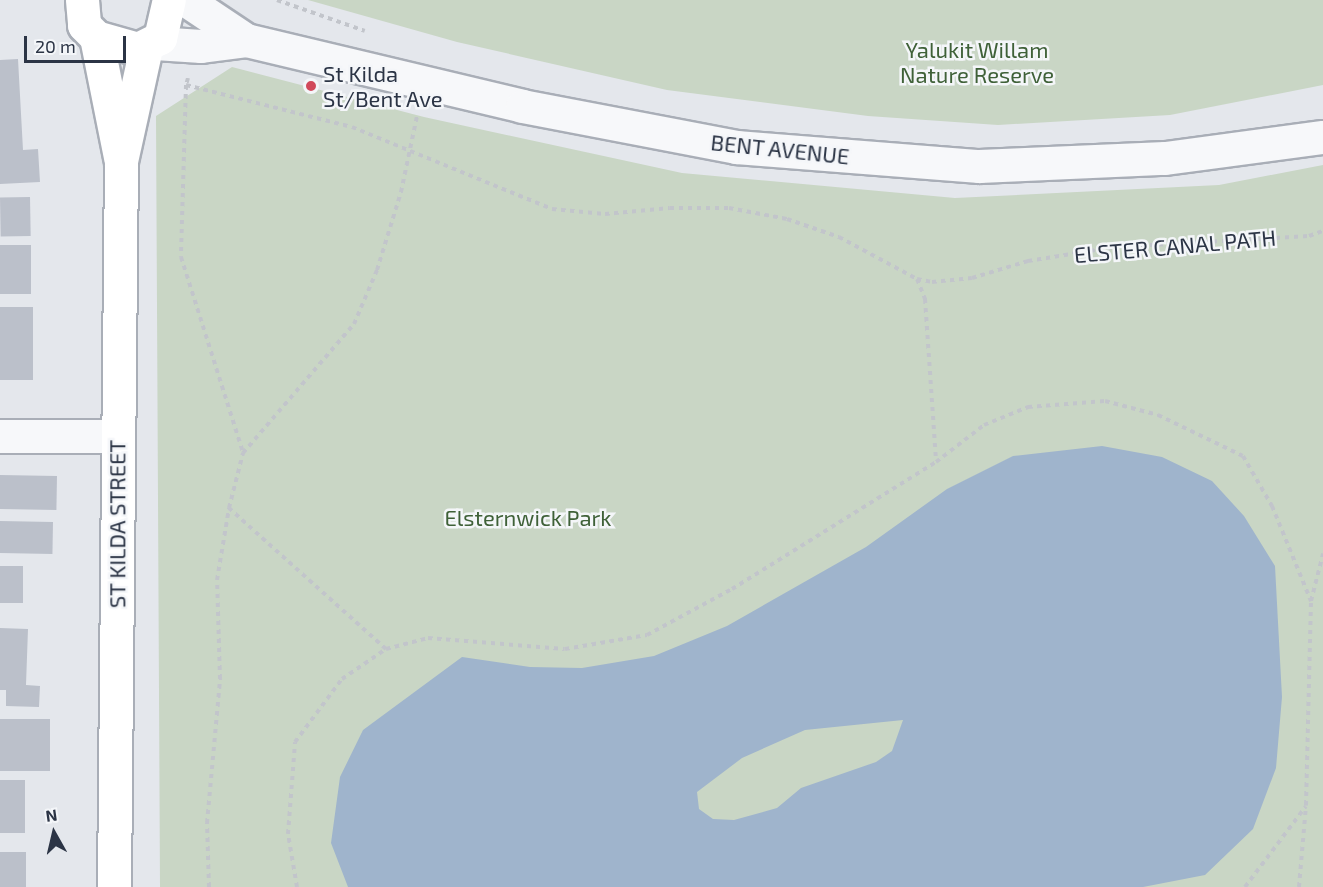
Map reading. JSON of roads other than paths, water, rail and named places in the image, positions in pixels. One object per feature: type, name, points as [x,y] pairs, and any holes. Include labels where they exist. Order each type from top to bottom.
[{"type":"main road","name":"ST KILDA STREET","points":[[121,161],[151,45],[164,31],[169,0]]},
{"type":"main road","name":"ST KILDA STREET","points":[[77,2],[84,25],[96,37],[121,161],[114,887]]},
{"type":"main road","points":[[96,37],[129,48],[151,45]]},
{"type":"street","name":"BENT AVENUE","points":[[186,0],[246,40],[522,106],[736,147],[979,166],[1165,158],[1323,137]]},
{"type":"street","name":"BENT AVENUE","points":[[151,45],[201,46],[246,40]]},
{"type":"street","points":[[0,436],[118,436]]},
{"type":"water","points":[[1102,446],[1162,457],[1212,481],[1244,516],[1275,566],[1282,697],[1276,768],[1253,829],[1205,875],[1143,887],[348,887],[331,843],[340,777],[363,730],[462,657],[530,667],[582,668],[654,656],[727,626],[866,547],[947,489],[1013,456]],"holes":[[[903,720],[892,751],[876,762],[801,788],[777,808],[734,820],[713,819],[699,809],[697,792],[742,758],[805,730]]]},
{"type":"place","name":"St Kilda St/Bent Ave","points":[[311,86]]},
{"type":"park label","name":"Yalukit Willam Nature Reserve","points":[[977,62]]},
{"type":"park label","name":"Elsternwick Park","points":[[528,518]]}]
